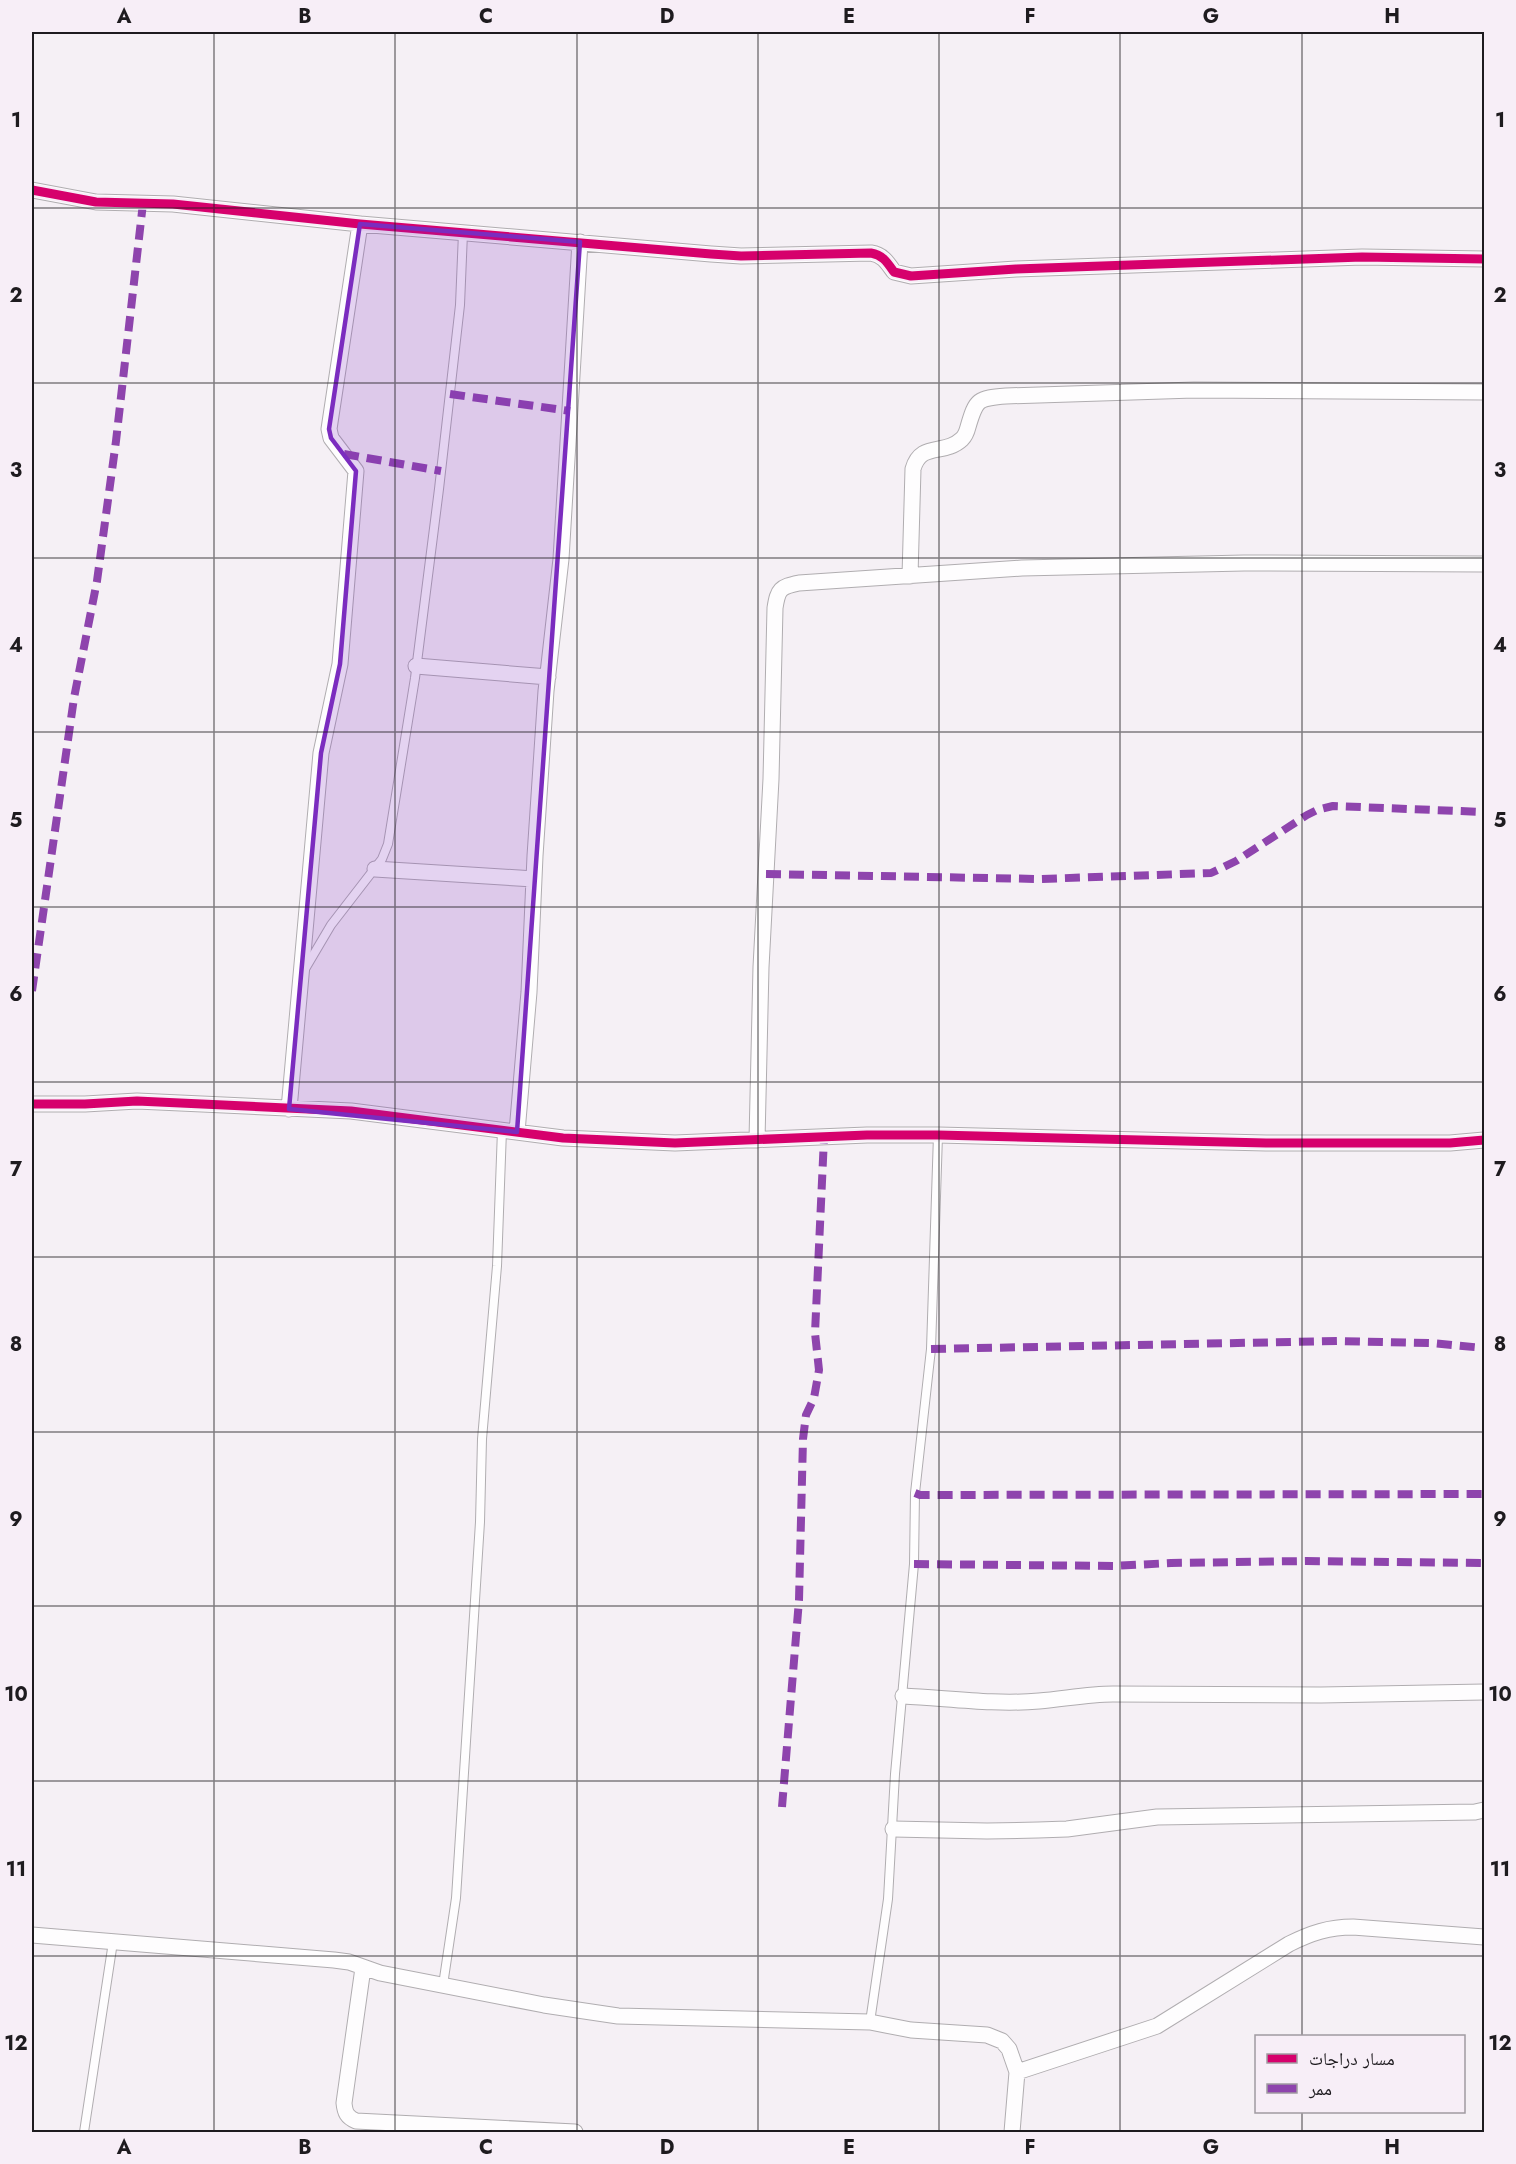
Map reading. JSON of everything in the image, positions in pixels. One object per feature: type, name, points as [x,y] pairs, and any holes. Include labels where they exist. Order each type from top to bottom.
[{"type":"street","points":[[32,190],[96,202],[173,204],[360,224],[741,256],[871,253],[884,258],[894,272],[911,276],[1016,269],[1362,256],[1485,259]]},
{"type":"street","points":[[289,1109],[321,753],[340,664],[356,471],[331,438],[329,429],[360,224]]},
{"type":"street","points":[[510,1131],[529,992],[534,879],[548,677],[561,558],[580,242]]},
{"type":"street","points":[[910,576],[913,469],[916,459],[922,453],[954,445],[962,439],[966,434],[974,406],[980,400],[1006,396],[1194,390],[1485,392]]},
{"type":"street","points":[[757,1140],[761,967],[771,779],[775,608],[778,592],[785,586],[799,583],[1022,568],[1244,563],[1485,564]]},
{"type":"street","points":[[416,666],[548,677]]},
{"type":"street","points":[[375,870],[534,879]]},
{"type":"street","points":[[32,1104],[137,1101],[351,1111],[563,1138],[654,1143],[867,1135],[1266,1143],[1450,1143],[1485,1140]]},
{"type":"street","points":[[903,1696],[1038,1701],[1084,1694],[1321,1695],[1485,1692]]},
{"type":"street","points":[[893,1829],[1038,1830],[1067,1829],[1157,1817],[1463,1813],[1485,1810]]},
{"type":"street","points":[[1017,2072],[1157,2026],[1289,1944],[1311,1933],[1335,1927],[1353,1927],[1485,1937]]},
{"type":"street","points":[[32,1935],[349,1962],[380,1973],[580,2011],[618,2016],[870,2022],[911,2030],[987,2035],[1002,2041],[1009,2049],[1017,2072],[1012,2133]]},
{"type":"street","points":[[363,1968],[344,2103],[345,2112],[349,2118],[356,2121],[575,2133]]},
{"type":"lane","points":[[301,975],[331,925],[375,870],[388,844],[416,666],[460,305],[463,233]]},
{"type":"lane","points":[[443,1985],[456,1898],[480,1522],[482,1439],[510,1131]]},
{"type":"lane","points":[[870,2022],[888,1899],[895,1774],[914,1563],[915,1493],[931,1349],[938,1135]]},
{"type":"lane","points":[[84,2133],[113,1942]]},
{"type":"highlighted area","points":[[360,224],[580,242],[517,1132],[289,1109],[321,753],[340,664],[356,471],[331,438],[329,429]]},
{"type":"marked path","points":[[32,991],[74,698],[97,581],[116,441],[143,203]]},
{"type":"marked path","points":[[450,394],[570,411]]},
{"type":"marked path","points":[[344,454],[441,471]]},
{"type":"marked path","points":[[766,874],[1040,879],[1211,873],[1236,861],[1307,815],[1333,806],[1484,812]]},
{"type":"marked path","points":[[782,1807],[799,1600],[803,1439],[806,1415],[814,1398],[819,1370],[815,1333],[824,1138]]},
{"type":"marked path","points":[[931,1349],[1339,1341],[1431,1343],[1484,1348]]},
{"type":"marked path","points":[[915,1493],[920,1495],[1484,1494]]},
{"type":"marked path","points":[[914,1564],[1113,1566],[1306,1561],[1484,1563]]},
{"type":"cycle path","points":[[32,190],[96,202],[173,204],[360,224],[711,254],[741,256],[871,253],[882,257],[894,272],[911,276],[1016,269],[1362,257],[1484,259]]},
{"type":"cycle path","points":[[32,1104],[137,1101],[351,1111],[563,1138],[675,1143],[867,1135],[1266,1143],[1450,1143],[1484,1140]]}]
